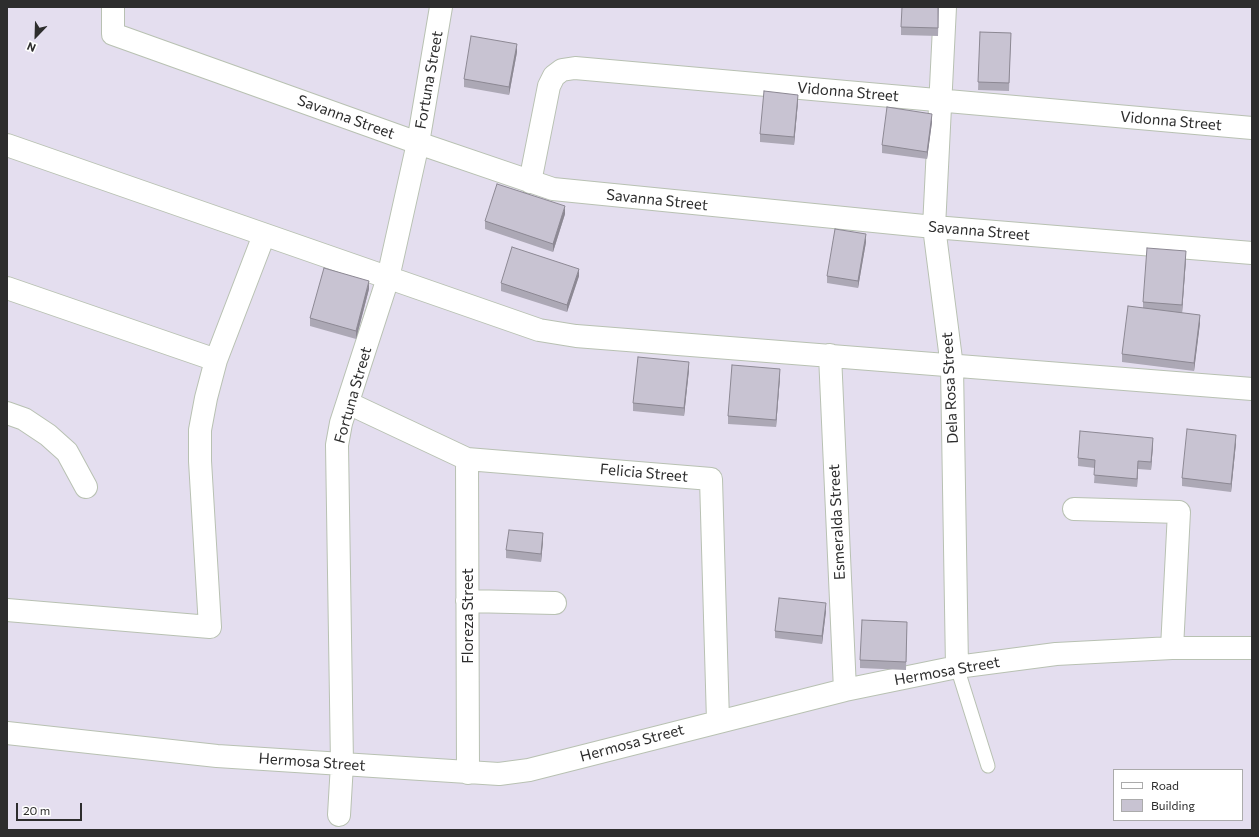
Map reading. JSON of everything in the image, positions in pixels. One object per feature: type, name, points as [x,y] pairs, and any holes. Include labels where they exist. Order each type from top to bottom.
[{"type":"street","name":"Savanna Street","points":[[113,7],[113,34],[418,143],[553,189],[934,227],[1252,253]]},
{"type":"street","name":"Fortuna Street","points":[[339,815],[342,764],[337,444],[348,404],[388,278],[418,143],[442,7]]},
{"type":"street","name":"Dela Rosa Street","points":[[945,7],[934,227],[952,367],[958,667]]},
{"type":"street","name":"Vidonna Street","points":[[530,182],[549,86],[554,76],[562,70],[591,69],[1252,128]]},
{"type":"street","points":[[7,145],[388,278],[547,331],[576,336],[830,355],[952,367],[1252,389]]},
{"type":"street","points":[[7,610],[210,627],[200,461],[200,430],[206,398],[216,360],[264,235]]},
{"type":"street","points":[[7,288],[216,360]]},
{"type":"street","name":"Esmeralda Street","points":[[830,355],[845,690]]},
{"type":"street","name":"Felicia Street","points":[[348,404],[467,459],[711,479],[718,721]]},
{"type":"street","points":[[7,413],[24,419],[53,439],[67,452],[86,487]]},
{"type":"street","name":"Floreza Street","points":[[467,459],[468,773]]},
{"type":"street","points":[[1074,508],[1179,512],[1172,648]]},
{"type":"street","points":[[468,601],[555,602]]},
{"type":"street","name":"Hermosa Street","points":[[7,733],[217,756],[499,774],[529,770],[845,690],[958,667],[1056,654],[1172,648],[1252,648]]},
{"type":"lane","name":"Dela Rosa Street","points":[[958,667],[988,766]]},
{"type":"building","points":[[902,7],[938,7],[938,28],[901,27]]},
{"type":"building","points":[[980,32],[1011,33],[1009,83],[978,82]]},
{"type":"building","points":[[471,36],[517,44],[509,87],[464,79]]},
{"type":"building","points":[[764,91],[798,95],[794,137],[760,134]]},
{"type":"building","points":[[887,107],[932,114],[927,152],[882,145]]},
{"type":"building","points":[[497,184],[565,206],[553,244],[485,221]]},
{"type":"building","points":[[835,229],[866,234],[858,281],[827,276]]},
{"type":"building","points":[[512,247],[579,269],[567,305],[501,283]]},
{"type":"building","points":[[1147,248],[1186,251],[1182,305],[1143,302]]},
{"type":"building","points":[[324,268],[369,281],[356,331],[310,318]]},
{"type":"building","points":[[1128,306],[1200,315],[1194,363],[1122,354]]},
{"type":"building","points":[[638,357],[689,362],[684,408],[633,403]]},
{"type":"building","points":[[732,365],[780,369],[776,420],[728,416]]},
{"type":"building","points":[[1187,429],[1236,435],[1231,484],[1182,478]]},
{"type":"building","points":[[1080,431],[1153,438],[1151,462],[1138,461],[1137,479],[1094,475],[1095,460],[1078,458]]},
{"type":"building","points":[[509,530],[543,533],[541,554],[506,550]]},
{"type":"building","points":[[779,598],[826,603],[822,636],[775,631]]},
{"type":"building","points":[[862,620],[907,622],[906,662],[860,660]]}]
